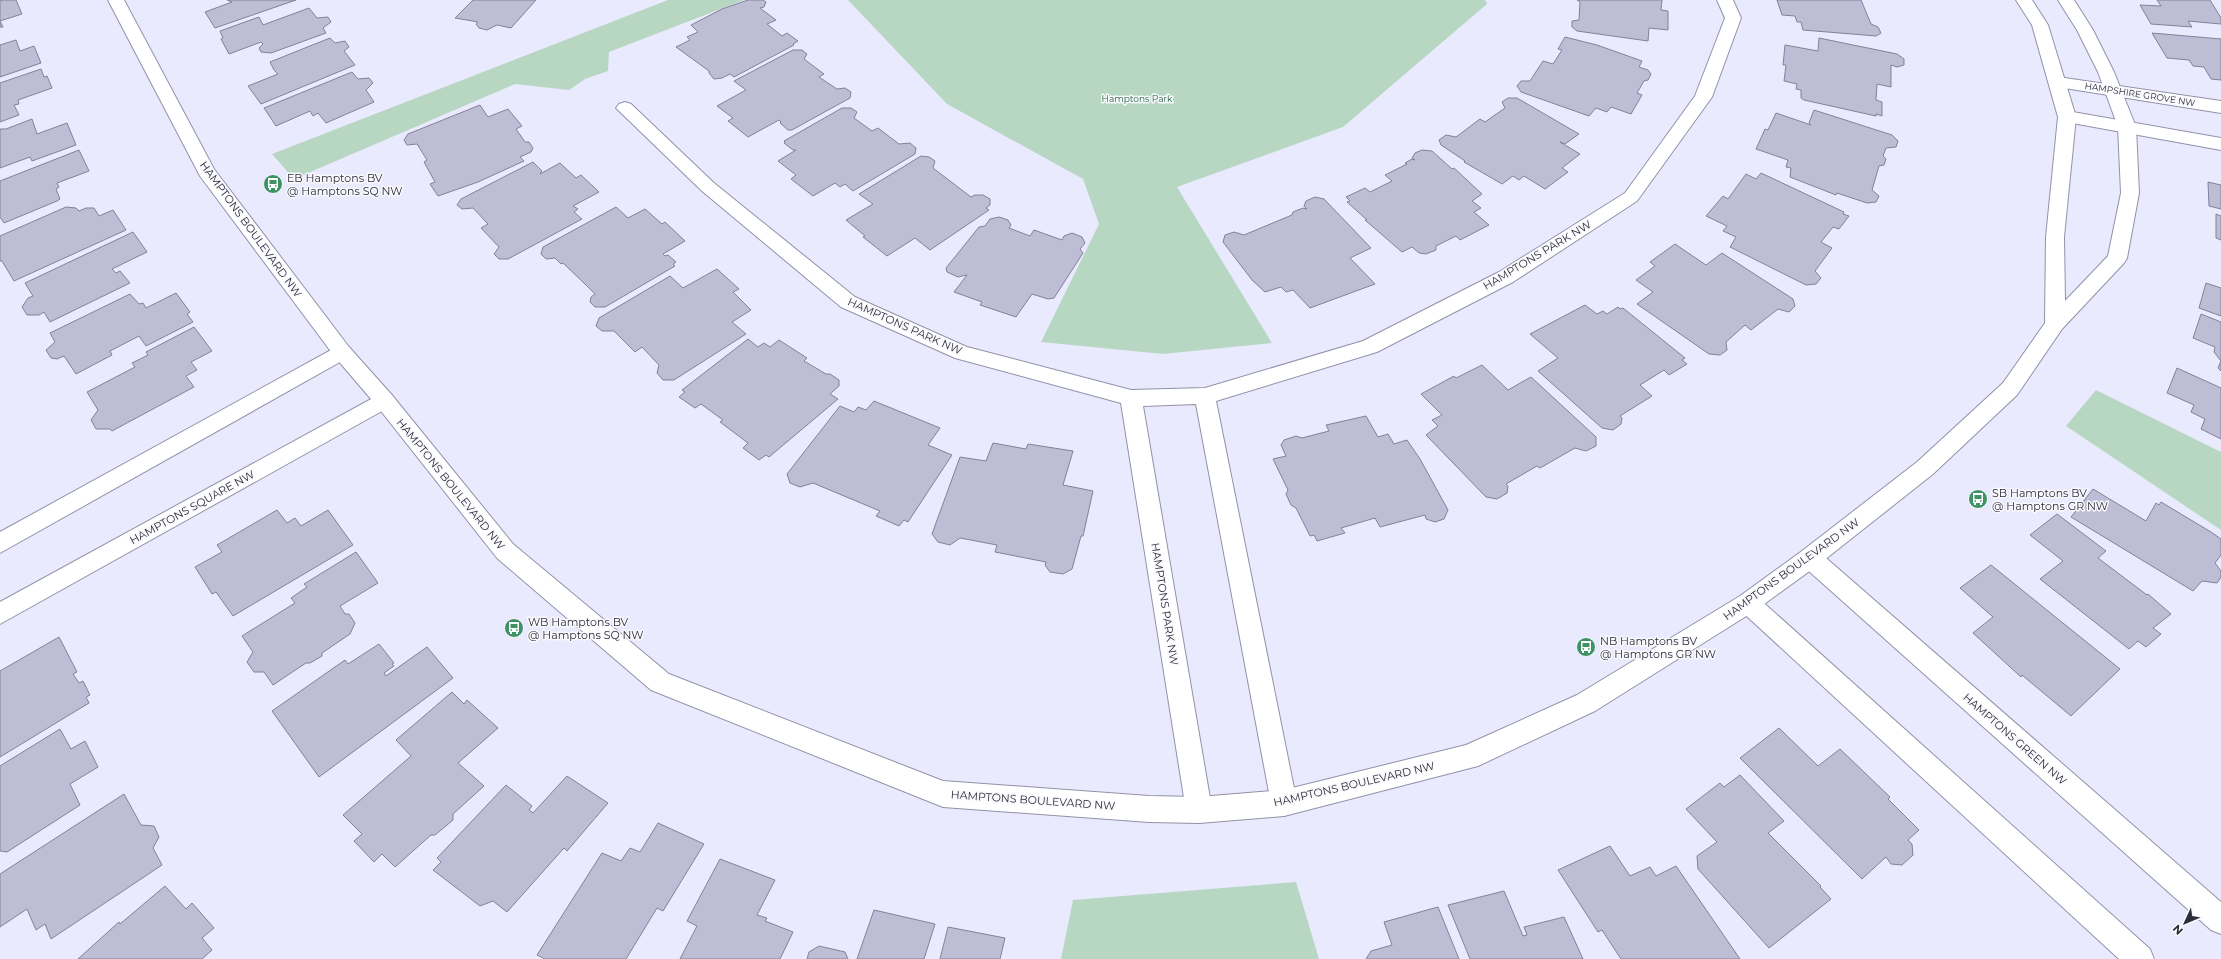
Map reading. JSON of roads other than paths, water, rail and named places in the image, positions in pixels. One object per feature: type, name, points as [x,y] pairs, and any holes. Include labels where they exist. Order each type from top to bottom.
[{"type":"street","name":"HAMPTONS BOULEVARD NW","points":[[116,0],[206,172],[342,352],[384,400],[505,551],[660,682],[943,794],[1149,809],[1199,810],[1284,803],[1469,757],[1586,703],[1748,603],[1810,558],[1925,468],[2010,389],[2055,324],[2117,258],[2130,193],[2127,128],[2114,89],[2085,30],[2066,0]]},
{"type":"street","name":"HAMPTONS PARK NW","points":[[625,108],[708,186],[848,302],[962,353],[1131,398],[1205,396],[1370,347],[1506,277],[1631,197],[1703,97],[1733,18],[1725,0]]},
{"type":"street","points":[[2024,0],[2040,25],[2058,82],[2067,117],[2055,236],[2055,324]]},
{"type":"street","name":"HAMPSHIRE GROVE NW","points":[[2058,82],[2114,89],[2221,106]]},
{"type":"street","points":[[2067,117],[2221,144]]},
{"type":"street","points":[[0,543],[342,352]]},
{"type":"street","points":[[1205,396],[1284,803]]},
{"type":"street","name":"HAMPTONS PARK NW","points":[[1131,398],[1199,810]]},
{"type":"street","name":"HAMPTONS SQUARE NW","points":[[0,614],[384,400]]},
{"type":"street","name":"HAMPTONS GREEN NW","points":[[1810,558],[2221,920]]},
{"type":"street","points":[[1748,603],[2140,959]]},
{"type":"place","name":"EB Hamptons BV @ Hamptons SQ NW","points":[[273,184]]},
{"type":"place","name":"SB Hamptons BV @ Hamptons GR NW","points":[[1978,499]]},
{"type":"place","name":"WB Hamptons BV @ Hamptons SQ NW","points":[[514,628]]},
{"type":"place","name":"NB Hamptons BV @ Hamptons GR NW","points":[[1586,647]]},
{"type":"park label","name":"Hamptons Park","points":[[1137,98]]}]
